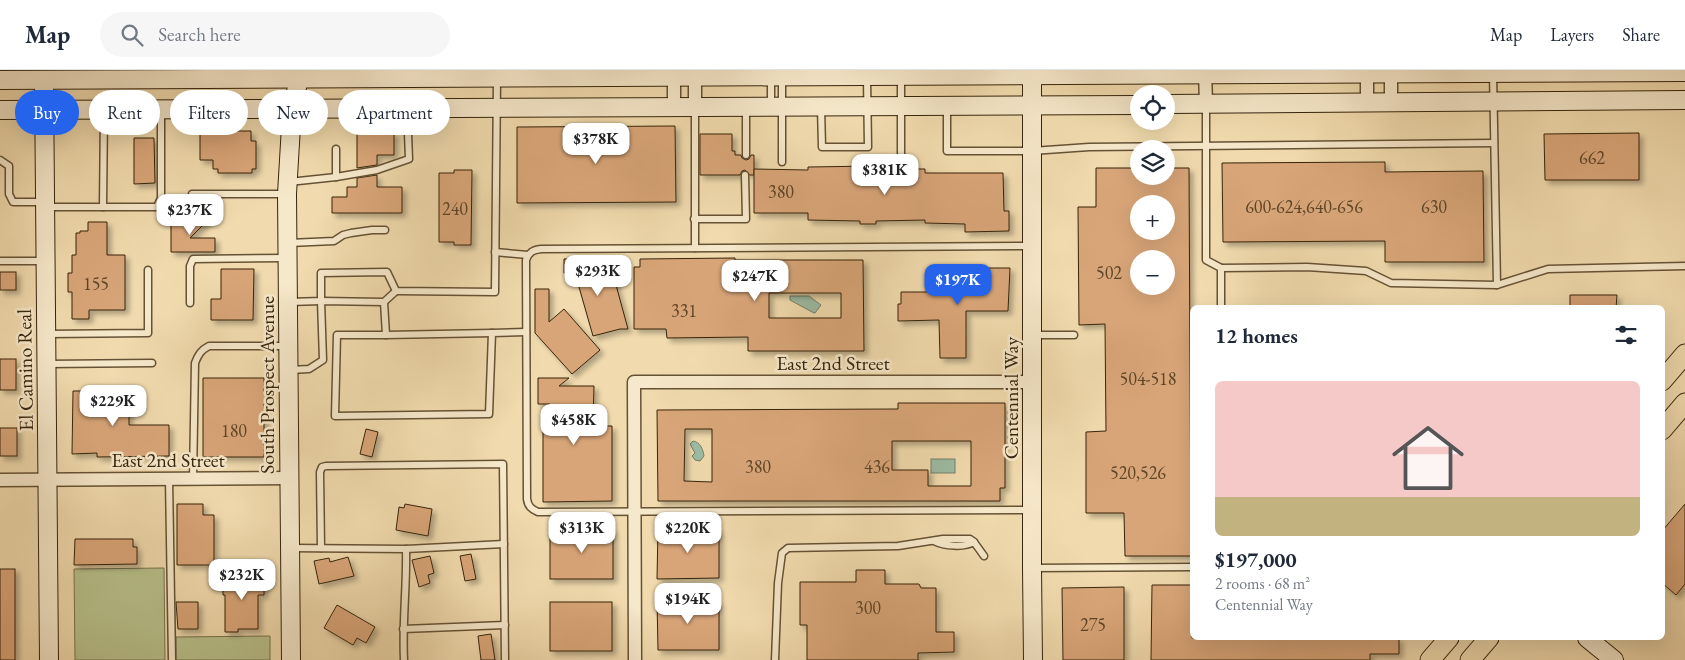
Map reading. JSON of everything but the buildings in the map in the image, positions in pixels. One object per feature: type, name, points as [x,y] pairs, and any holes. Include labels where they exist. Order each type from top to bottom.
[{"type":"main road","points":[[0,80],[22,75],[44,80],[86,75],[750,73],[901,76],[953,73],[1206,71],[1685,72]]},
{"type":"main road","name":"Centennial Way","points":[[1033,72],[1032,568],[1034,660]]},
{"type":"main road","name":"South Prospect Avenue","points":[[296,90],[300,74]]},
{"type":"main road","name":"El Camino Real","points":[[44,80],[44,90]]},
{"type":"main road","points":[[1175,104],[1685,100]]},
{"type":"main road","points":[[450,108],[1130,104]]},
{"type":"main road","points":[[161,109],[258,109]]},
{"type":"main road","points":[[0,110],[15,110]]},
{"type":"main road","name":"El Camino Real","points":[[44,135],[48,660]]},
{"type":"main road","name":"South Prospect Avenue","points":[[291,135],[288,188],[288,371],[291,660]]},
{"type":"main road","points":[[1665,377],[1685,354]]},
{"type":"main road","points":[[1665,427],[1685,404]]},
{"type":"main road","points":[[1430,660],[1447,640]]},
{"type":"main road","points":[[1470,660],[1487,640]]},
{"type":"main road","points":[[1589,640],[1614,660]]},
{"type":"street","points":[[1206,71],[1206,104]]},
{"type":"street","points":[[1367,72],[1367,103]]},
{"type":"street","points":[[1391,72],[1391,102]]},
{"type":"street","points":[[674,73],[674,106]]},
{"type":"street","points":[[695,73],[696,106]]},
{"type":"street","name":"East 2nd Street","points":[[636,511],[634,382],[1033,382]]},
{"type":"street","name":"East 2nd Street","points":[[0,480],[289,478]]},
{"type":"street","points":[[635,660],[636,511]]},
{"type":"lane","points":[[1494,73],[1497,285]]},
{"type":"lane","points":[[288,302],[384,302],[396,291],[495,292],[498,74]]},
{"type":"lane","points":[[775,74],[782,162]]},
{"type":"lane","points":[[775,74],[777,106]]},
{"type":"lane","points":[[821,106],[822,147],[868,147],[867,76]]},
{"type":"lane","points":[[901,76],[901,156]]},
{"type":"lane","points":[[1206,104],[1206,260],[1221,268],[1366,271],[1391,283],[1497,285],[1548,269],[1685,266]]},
{"type":"lane","points":[[947,105],[947,151],[1032,151],[1090,147],[1494,143]]},
{"type":"lane","points":[[695,248],[696,106]]},
{"type":"lane","points":[[746,106],[746,154]]},
{"type":"lane","points":[[0,160],[9,166],[9,194],[13,202],[45,205],[157,207],[161,198],[161,109]]},
{"type":"lane","points":[[103,207],[104,135]]},
{"type":"lane","points":[[192,194],[288,188],[377,170],[409,159],[408,135]]},
{"type":"lane","points":[[336,149],[336,177]]},
{"type":"lane","points":[[694,219],[746,219],[746,175]]},
{"type":"lane","points":[[190,303],[190,266],[194,259],[288,250],[334,241],[343,235],[351,233],[385,230]]},
{"type":"lane","points":[[1032,510],[538,512],[528,505],[527,500],[526,260],[533,250],[541,249],[1033,246]]},
{"type":"lane","points":[[495,252],[528,255]]},
{"type":"lane","points":[[0,261],[45,261]]},
{"type":"lane","points":[[1221,268],[1221,305]]},
{"type":"lane","points":[[46,334],[148,333],[148,270]]},
{"type":"lane","points":[[288,371],[310,369],[323,360],[321,273],[386,272],[396,291]]},
{"type":"lane","points":[[384,302],[386,335]]},
{"type":"lane","points":[[492,333],[489,414],[334,416],[337,335],[526,332]]},
{"type":"lane","points":[[1033,335],[1074,335]]},
{"type":"lane","points":[[193,479],[195,363],[198,354],[209,346],[288,346]]},
{"type":"lane","points":[[46,364],[152,363]]},
{"type":"lane","points":[[321,548],[320,472],[322,467],[503,464],[505,660]]},
{"type":"lane","points":[[169,479],[172,660]]},
{"type":"lane","points":[[776,660],[778,583],[782,553],[788,548],[898,546],[932,541],[942,545],[968,546],[974,542],[984,556]]},
{"type":"lane","points":[[290,548],[406,548],[504,544]]},
{"type":"lane","points":[[404,660],[403,629],[406,548]]},
{"type":"lane","points":[[1032,568],[1190,567]]},
{"type":"lane","points":[[403,629],[505,625]]},
{"type":"shaded area","points":[[790,296],[809,296],[821,305],[814,313],[790,300]]},
{"type":"shaded area","points":[[693,441],[699,444],[703,451],[704,456],[700,461],[695,460],[692,456],[695,453],[690,444]]},
{"type":"shaded area","points":[[931,459],[955,459],[955,473],[931,473]]},
{"type":"shaded area","points":[[164,568],[165,660],[75,660],[74,569]]},
{"type":"shaded area","points":[[270,636],[270,660],[176,660],[176,637]]}]
